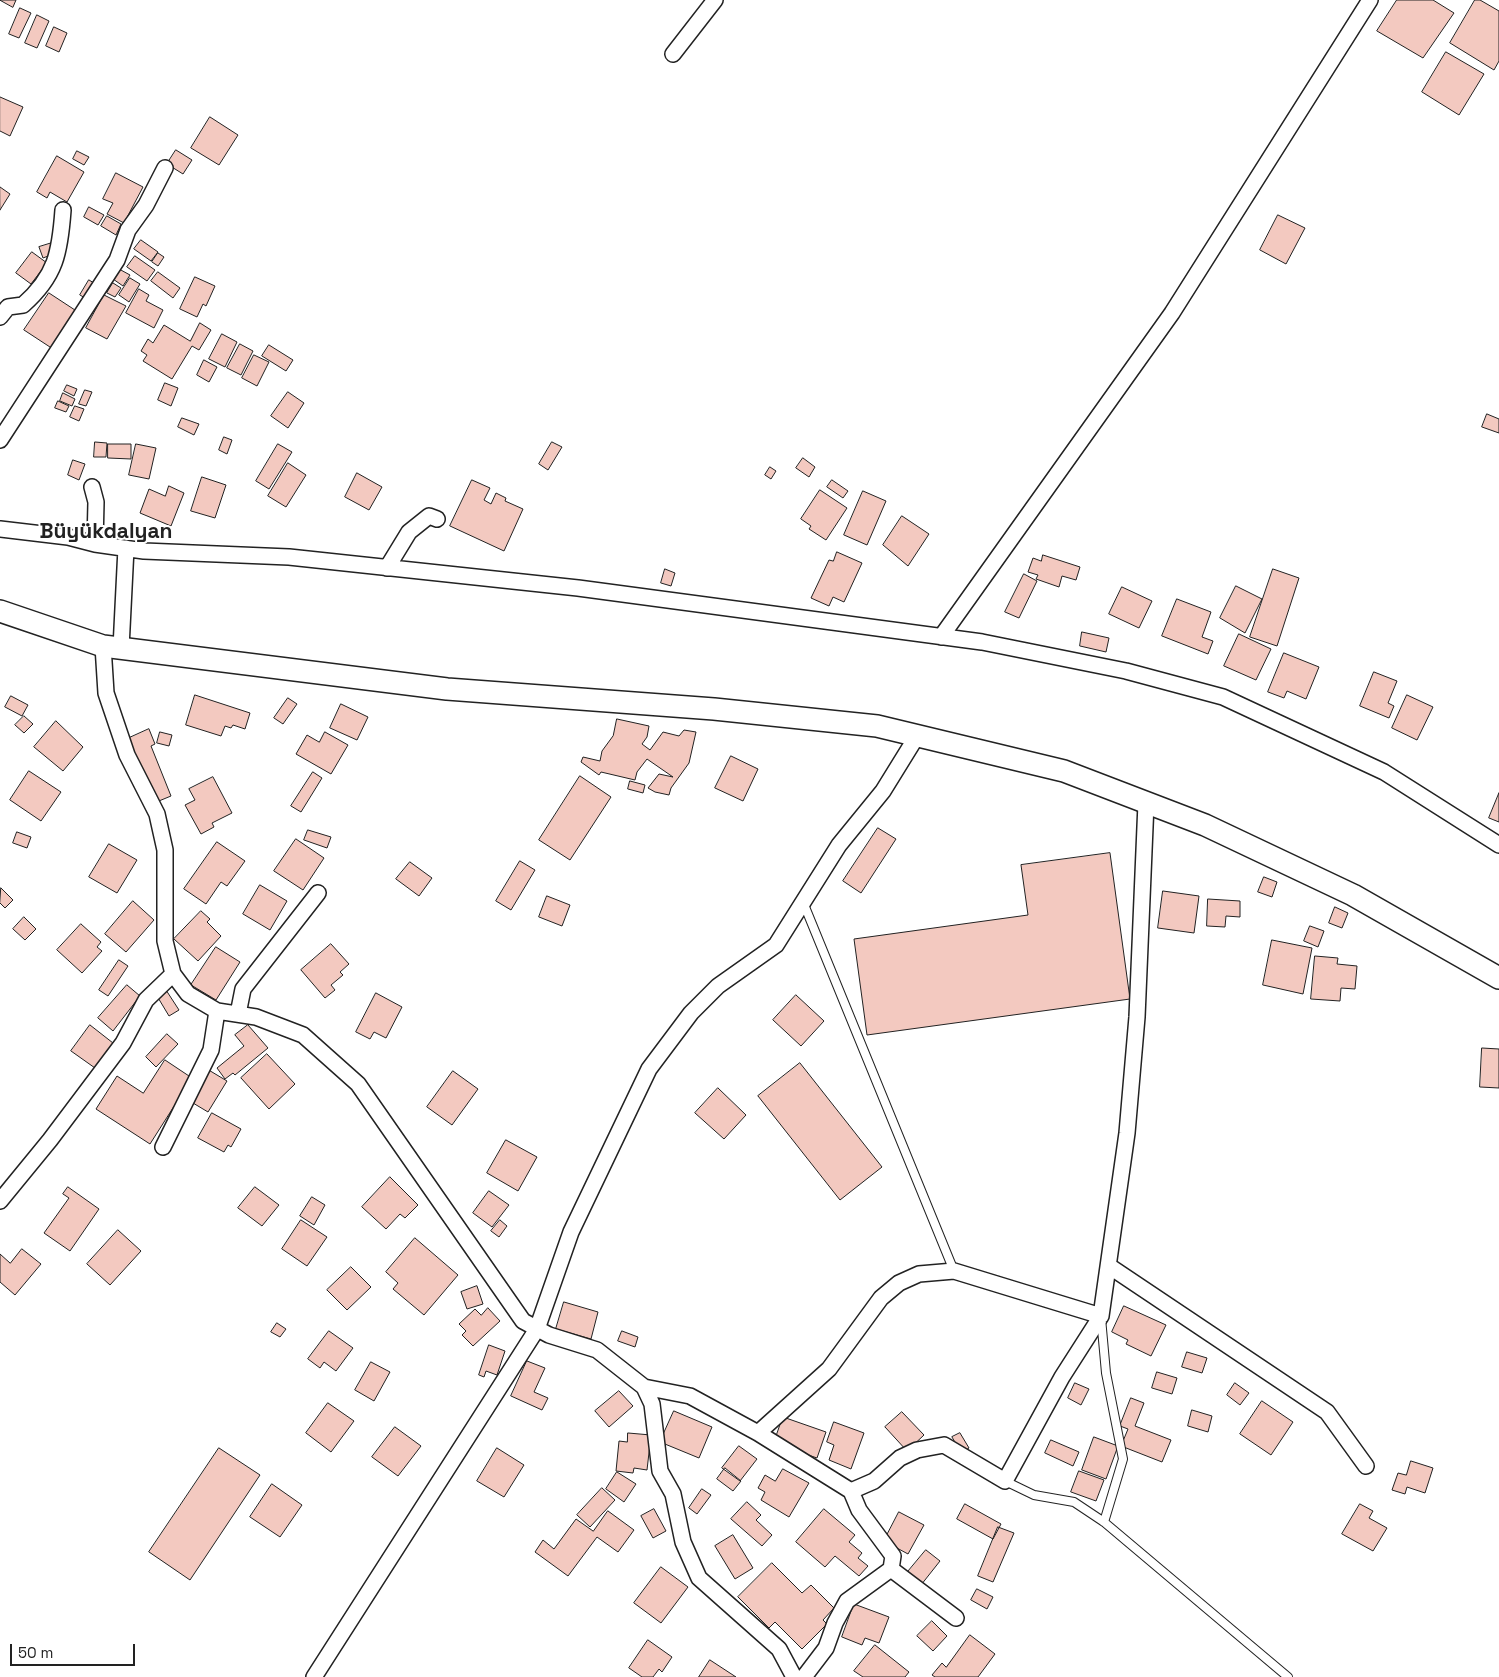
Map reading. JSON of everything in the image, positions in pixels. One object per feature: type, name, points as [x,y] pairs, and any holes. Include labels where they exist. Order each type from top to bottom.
[{"type":"street","points":[[673,54],[715,0]]},
{"type":"street","points":[[941,637],[1172,313],[1370,0]]},
{"type":"street","points":[[1,438],[117,260],[128,230],[146,205],[165,168]]},
{"type":"street","points":[[0,316],[8,307],[23,305],[48,276],[58,255],[63,210]]},
{"type":"street","points":[[92,487],[96,502],[95,544]]},
{"type":"street","points":[[387,568],[409,532],[429,516],[437,519]]},
{"type":"street","points":[[0,529],[68,537],[95,544],[126,548],[289,557],[578,588],[982,642],[1126,671],[1223,697],[1384,772],[1499,845]]},
{"type":"street","points":[[126,548],[106,693],[127,755],[157,814],[165,850],[164,941],[173,974],[188,994],[216,1010],[256,1017],[303,1035],[358,1084],[523,1321],[549,1335],[597,1350],[644,1387],[652,1404],[660,1471],[673,1494],[682,1542],[699,1578],[779,1649],[794,1677]]},
{"type":"street","points":[[0,611],[112,647],[447,689],[714,709],[877,726],[1064,771],[1205,825],[1353,895],[1499,978]]},
{"type":"street","points":[[314,1677],[537,1329],[571,1232],[649,1069],[691,1013],[718,986],[776,946],[840,845],[883,791],[917,736]]},
{"type":"street","points":[[851,1491],[874,1481],[900,1458],[917,1450],[944,1445],[1005,1481],[1062,1377],[1101,1316],[1128,1133],[1136,1026],[1146,803]]},
{"type":"street","points":[[238,1014],[243,990],[318,893]]},
{"type":"street","points":[[0,1201],[50,1140],[123,1043],[146,1000],[173,974]]},
{"type":"street","points":[[163,1147],[211,1050],[216,1010]]},
{"type":"street","points":[[1109,1266],[1326,1412],[1366,1466]]},
{"type":"street","points":[[758,1433],[829,1369],[881,1298],[899,1283],[919,1274],[954,1271],[1101,1316]]},
{"type":"street","points":[[644,1387],[690,1396],[758,1433],[851,1491],[859,1510],[893,1556],[891,1569],[847,1601],[835,1623],[826,1648],[804,1677]]},
{"type":"street","points":[[891,1569],[956,1618]]},
{"type":"lane","points":[[803,902],[954,1271]]},
{"type":"lane","points":[[1101,1316],[1106,1373],[1123,1459],[1104,1522]]},
{"type":"lane","points":[[1005,1481],[1034,1495],[1074,1502],[1104,1522],[1288,1677]]},
{"type":"building","points":[[0,0],[16,0],[13,7]]},
{"type":"building","points":[[1397,0],[1433,0],[1454,13],[1423,58],[1377,31]]},
{"type":"building","points":[[1475,0],[1480,0],[1499,11],[1499,61],[1494,70],[1450,43]]},
{"type":"building","points":[[20,8],[31,13],[19,38],[9,34]]},
{"type":"building","points":[[37,15],[49,21],[37,48],[25,43]]},
{"type":"building","points":[[54,27],[67,33],[59,52],[46,46]]},
{"type":"building","points":[[1446,52],[1484,74],[1459,115],[1422,92]]},
{"type":"building","points":[[0,97],[23,107],[10,136],[0,131]]},
{"type":"building","points":[[210,117],[238,135],[219,165],[191,148]]},
{"type":"building","points":[[176,150],[192,160],[183,174],[167,164]]},
{"type":"building","points":[[77,151],[89,157],[84,165],[73,159]]},
{"type":"building","points":[[57,156],[84,172],[67,202],[50,192],[47,198],[37,192]]},
{"type":"building","points":[[116,173],[143,187],[124,223],[107,214],[113,203],[103,199]]},
{"type":"building","points":[[0,187],[10,194],[0,210]]},
{"type":"building","points":[[89,207],[104,215],[98,225],[84,217]]},
{"type":"building","points":[[1278,215],[1305,228],[1286,264],[1260,250]]},
{"type":"building","points":[[107,216],[121,224],[116,235],[101,226]]},
{"type":"building","points":[[141,240],[158,252],[151,261],[134,249]]},
{"type":"building","points":[[52,243],[56,253],[43,258],[39,247]]},
{"type":"building","points":[[32,252],[47,263],[31,284],[16,273]]},
{"type":"building","points":[[158,253],[164,257],[158,266],[152,262]]},
{"type":"building","points":[[135,256],[155,270],[147,281],[127,267]]},
{"type":"building","points":[[119,269],[130,275],[123,286],[113,279]]},
{"type":"building","points":[[158,272],[180,288],[173,298],[151,281]]},
{"type":"building","points":[[195,277],[215,286],[206,306],[203,304],[197,317],[180,309]]},
{"type":"building","points":[[130,278],[140,284],[129,302],[119,295]]},
{"type":"building","points":[[89,280],[99,286],[90,301],[80,295]]},
{"type":"building","points":[[113,283],[121,288],[115,297],[107,293]]},
{"type":"building","points":[[139,289],[149,295],[146,301],[163,310],[154,328],[126,313]]},
{"type":"building","points":[[49,293],[78,312],[53,349],[24,330]]},
{"type":"building","points":[[104,295],[126,306],[107,339],[86,328]]},
{"type":"building","points":[[200,323],[211,330],[199,350],[192,346],[172,379],[143,361],[147,355],[141,351],[148,339],[153,343],[164,325],[190,341]]},
{"type":"building","points":[[222,334],[237,342],[225,367],[209,359]]},
{"type":"building","points":[[240,344],[253,351],[241,375],[227,368]]},
{"type":"building","points":[[269,345],[293,360],[286,371],[262,356]]},
{"type":"building","points":[[254,355],[269,362],[257,386],[242,378]]},
{"type":"building","points":[[204,360],[217,367],[209,382],[197,375]]},
{"type":"building","points":[[165,383],[178,388],[171,406],[158,400]]},
{"type":"building","points":[[67,385],[77,389],[74,396],[64,391]]},
{"type":"building","points":[[85,390],[92,392],[86,406],[79,404]]},
{"type":"building","points":[[288,392],[304,403],[288,428],[271,416]]},
{"type":"building","points":[[63,393],[75,399],[72,406],[60,401]]},
{"type":"building","points":[[58,401],[69,406],[66,412],[55,408]]},
{"type":"building","points":[[75,406],[84,409],[79,421],[70,417]]},
{"type":"building","points":[[1487,414],[1499,419],[1499,433],[1482,427]]},
{"type":"building","points":[[182,418],[199,424],[194,435],[178,427]]},
{"type":"building","points":[[224,437],[232,440],[227,454],[219,450]]},
{"type":"building","points":[[95,442],[107,443],[106,457],[94,457]]},
{"type":"building","points":[[552,442],[562,447],[548,470],[539,464]]},
{"type":"building","points":[[108,444],[131,444],[131,459],[108,458]]},
{"type":"building","points":[[136,444],[156,448],[149,479],[129,475]]},
{"type":"building","points":[[278,444],[292,452],[269,489],[256,481]]},
{"type":"building","points":[[803,458],[815,467],[809,477],[796,468]]},
{"type":"building","points":[[73,460],[85,464],[79,480],[68,475]]},
{"type":"building","points":[[288,463],[306,475],[286,507],[268,496]]},
{"type":"building","points":[[770,467],[776,471],[771,479],[765,475]]},
{"type":"building","points":[[357,473],[382,487],[369,510],[345,497]]},
{"type":"building","points":[[202,477],[226,485],[215,518],[191,511]]},
{"type":"building","points":[[472,480],[490,488],[484,500],[491,504],[496,493],[506,498],[505,501],[523,509],[504,551],[450,526]]},
{"type":"building","points":[[832,480],[848,491],[843,498],[827,487]]},
{"type":"building","points":[[169,486],[184,493],[171,526],[140,513],[149,489],[165,496]]},
{"type":"building","points":[[820,490],[847,508],[826,540],[809,529],[811,526],[801,519]]},
{"type":"building","points":[[863,491],[886,501],[867,545],[844,535]]},
{"type":"building","points":[[902,516],[929,534],[908,566],[883,545]]},
{"type":"building","points":[[837,552],[862,563],[844,602],[833,597],[829,606],[811,598],[829,560],[833,561]]},
{"type":"building","points":[[1043,555],[1080,567],[1076,580],[1062,576],[1059,587],[1036,579],[1038,575],[1028,572],[1033,558],[1041,561]]},
{"type":"building","points":[[665,569],[675,573],[671,586],[661,583]]},
{"type":"building","points":[[1273,569],[1299,578],[1277,646],[1250,637]]},
{"type":"building","points":[[1024,574],[1037,581],[1019,618],[1005,612]]},
{"type":"building","points":[[1236,586],[1262,599],[1245,633],[1220,618]]},
{"type":"building","points":[[1122,587],[1152,601],[1139,628],[1109,614]]},
{"type":"building","points":[[1177,599],[1211,612],[1202,637],[1213,641],[1208,654],[1162,636]]},
{"type":"building","points":[[1082,632],[1109,638],[1106,652],[1080,646]]},
{"type":"building","points":[[1239,634],[1271,649],[1256,680],[1224,666]]},
{"type":"building","points":[[1284,653],[1319,667],[1306,699],[1287,691],[1284,698],[1268,692]]},
{"type":"building","points":[[1374,672],[1397,681],[1388,703],[1394,706],[1389,718],[1360,706]]},
{"type":"building","points":[[195,695],[250,713],[245,729],[233,725],[231,728],[225,726],[221,736],[186,725]]},
{"type":"building","points":[[1407,695],[1433,707],[1417,740],[1392,728]]},
{"type":"building","points":[[11,696],[28,705],[22,716],[5,707]]},
{"type":"building","points":[[288,698],[297,704],[283,724],[274,718]]},
{"type":"building","points":[[341,704],[368,717],[357,740],[330,728]]},
{"type":"building","points":[[24,716],[33,724],[24,733],[15,725]]},
{"type":"building","points":[[617,719],[649,726],[647,737],[642,744],[650,750],[663,732],[679,736],[684,730],[696,732],[689,763],[671,788],[669,795],[655,792],[648,788],[659,774],[673,777],[647,759],[637,772],[635,780],[601,772],[599,775],[581,762],[583,757],[600,761],[602,751],[613,736]]},
{"type":"building","points":[[56,721],[83,747],[63,771],[34,747]]},
{"type":"building","points":[[149,729],[155,744],[151,746],[171,796],[154,803],[127,739]]},
{"type":"building","points":[[160,732],[172,735],[169,746],[157,743]]},
{"type":"building","points":[[325,732],[348,745],[331,774],[296,754],[307,735],[319,742]]},
{"type":"building","points":[[731,756],[758,769],[743,801],[715,788]]},
{"type":"building","points":[[29,771],[61,792],[41,821],[10,800]]},
{"type":"building","points":[[313,772],[322,778],[301,812],[291,806]]},
{"type":"building","points":[[580,776],[611,797],[570,860],[539,840]]},
{"type":"building","points":[[213,777],[232,813],[212,823],[214,827],[201,834],[185,805],[195,800],[189,789]]},
{"type":"building","points":[[630,781],[645,785],[643,793],[628,789]]},
{"type":"building","points":[[1499,793],[1499,822],[1489,818]]},
{"type":"building","points":[[878,828],[896,839],[861,893],[843,881]]},
{"type":"building","points":[[308,830],[331,837],[327,848],[304,840]]},
{"type":"building","points":[[17,832],[31,837],[27,848],[13,843]]},
{"type":"building","points":[[296,839],[324,858],[303,890],[274,871]]},
{"type":"building","points":[[217,842],[245,861],[227,886],[221,882],[206,904],[184,889]]},
{"type":"building","points":[[109,844],[137,860],[117,893],[89,877]]},
{"type":"building","points":[[1110,853],[1130,999],[867,1035],[854,939],[1028,915],[1021,865]]},
{"type":"building","points":[[520,861],[535,870],[511,910],[496,901]]},
{"type":"building","points":[[410,862],[432,878],[419,896],[396,879]]},
{"type":"building","points":[[1264,877],[1277,882],[1272,897],[1258,892]]},
{"type":"building","points":[[260,885],[287,901],[270,930],[243,914]]},
{"type":"building","points":[[1,888],[13,900],[5,908],[0,903]]},
{"type":"building","points":[[1163,891],[1199,896],[1194,933],[1158,928]]},
{"type":"building","points":[[547,896],[570,905],[562,926],[539,917]]},
{"type":"building","points":[[1208,899],[1240,901],[1240,917],[1226,916],[1225,927],[1207,926]]},
{"type":"building","points":[[133,901],[154,920],[126,952],[105,934]]},
{"type":"building","points":[[1335,907],[1348,913],[1342,928],[1329,923]]},
{"type":"building","points":[[201,911],[210,919],[207,922],[221,936],[198,961],[174,939]]},
{"type":"building","points":[[24,917],[36,929],[25,940],[13,929]]},
{"type":"building","points":[[81,924],[101,942],[97,947],[102,951],[82,973],[57,950]]},
{"type":"building","points":[[1310,926],[1324,931],[1318,947],[1304,941]]},
{"type":"building","points":[[1272,940],[1312,948],[1303,994],[1263,985]]},
{"type":"building","points":[[331,944],[349,964],[340,972],[343,975],[331,985],[335,990],[325,998],[301,970]]},
{"type":"building","points":[[216,947],[240,962],[216,1000],[191,985]]},
{"type":"building","points":[[1315,956],[1338,958],[1337,964],[1357,966],[1355,989],[1341,988],[1340,1001],[1311,999]]},
{"type":"building","points":[[119,960],[128,966],[108,996],[99,990]]},
{"type":"building","points":[[127,985],[140,996],[113,1031],[98,1018]]},
{"type":"building","points":[[166,990],[179,1010],[169,1016],[157,996]]},
{"type":"building","points":[[376,993],[402,1007],[386,1038],[374,1032],[370,1039],[356,1032]]},
{"type":"building","points":[[796,995],[824,1021],[801,1046],[773,1020]]},
{"type":"building","points":[[90,1025],[113,1043],[95,1068],[71,1051]]},
{"type":"building","points":[[248,1025],[268,1048],[235,1075],[233,1073],[225,1079],[217,1068],[244,1046],[235,1035]]},
{"type":"building","points":[[167,1034],[178,1044],[156,1067],[146,1057]]},
{"type":"building","points":[[1482,1048],[1499,1049],[1499,1088],[1480,1087]]},
{"type":"building","points":[[267,1054],[295,1084],[269,1109],[241,1078]]},
{"type":"building","points":[[165,1060],[192,1078],[150,1144],[96,1109],[117,1076],[143,1093]]},
{"type":"building","points":[[800,1063],[882,1167],[840,1200],[758,1096]]},
{"type":"building","points":[[207,1069],[227,1081],[208,1112],[188,1100]]},
{"type":"building","points":[[453,1071],[478,1089],[452,1125],[427,1107]]},
{"type":"building","points":[[718,1088],[746,1115],[724,1139],[695,1113]]},
{"type":"building","points":[[212,1113],[241,1129],[231,1147],[228,1145],[224,1152],[198,1138]]},
{"type":"building","points":[[506,1140],[537,1157],[518,1191],[487,1173]]},
{"type":"building","points":[[390,1177],[418,1205],[405,1218],[400,1214],[386,1229],[362,1207]]},
{"type":"building","points":[[68,1187],[99,1209],[70,1251],[44,1233],[69,1198],[63,1194]]},
{"type":"building","points":[[255,1187],[279,1205],[262,1226],[238,1208]]},
{"type":"building","points":[[489,1191],[509,1205],[492,1227],[473,1213]]},
{"type":"building","points":[[312,1197],[325,1205],[314,1225],[300,1216]]},
{"type":"building","points":[[301,1220],[327,1237],[307,1266],[282,1249]]},
{"type":"building","points":[[500,1220],[507,1226],[499,1237],[491,1231]]},
{"type":"building","points":[[118,1230],[141,1251],[110,1285],[87,1264]]},
{"type":"building","points":[[415,1238],[458,1275],[424,1315],[393,1289],[398,1283],[386,1272]]},
{"type":"building","points":[[22,1249],[41,1264],[15,1295],[0,1282],[0,1254],[10,1263]]},
{"type":"building","points":[[351,1267],[371,1287],[347,1310],[327,1290]]},
{"type":"building","points":[[477,1286],[483,1304],[467,1309],[461,1292]]},
{"type":"building","points":[[564,1302],[598,1312],[591,1339],[556,1329]]},
{"type":"building","points":[[1124,1306],[1166,1325],[1151,1356],[1126,1344],[1128,1340],[1112,1332]]},
{"type":"building","points":[[488,1308],[500,1321],[473,1346],[462,1335],[466,1331],[459,1324],[475,1309],[481,1315]]},
{"type":"building","points":[[277,1323],[286,1329],[280,1337],[271,1332]]},
{"type":"building","points":[[329,1331],[353,1348],[336,1371],[324,1362],[320,1368],[308,1359]]},
{"type":"building","points":[[622,1331],[638,1337],[635,1347],[618,1341]]},
{"type":"building","points":[[489,1345],[505,1351],[497,1375],[486,1371],[484,1377],[479,1375]]},
{"type":"building","points":[[1187,1352],[1207,1358],[1202,1373],[1182,1367]]},
{"type":"building","points":[[527,1361],[545,1368],[534,1392],[548,1398],[542,1410],[511,1396]]},
{"type":"building","points":[[371,1362],[390,1372],[374,1401],[355,1390]]},
{"type":"building","points":[[1157,1372],[1177,1378],[1172,1394],[1152,1388]]},
{"type":"building","points":[[1075,1383],[1089,1389],[1081,1405],[1068,1398]]},
{"type":"building","points":[[1235,1383],[1249,1393],[1240,1405],[1227,1395]]},
{"type":"building","points":[[619,1391],[633,1406],[609,1427],[595,1411]]},
{"type":"building","points":[[1131,1398],[1144,1403],[1135,1426],[1171,1440],[1162,1462],[1121,1446],[1128,1429],[1120,1426]]},
{"type":"building","points":[[1262,1401],[1293,1422],[1271,1455],[1240,1434]]},
{"type":"building","points":[[328,1403],[354,1421],[331,1452],[306,1433]]},
{"type":"building","points":[[1192,1410],[1212,1416],[1208,1432],[1188,1426]]},
{"type":"building","points":[[674,1411],[712,1427],[699,1458],[660,1442]]},
{"type":"building","points":[[902,1412],[924,1435],[907,1451],[885,1427]]},
{"type":"building","points":[[783,1417],[826,1432],[817,1458],[774,1443]]},
{"type":"building","points":[[834,1422],[864,1433],[851,1469],[829,1460],[834,1445],[827,1442]]},
{"type":"building","points":[[395,1427],[421,1446],[398,1476],[372,1457]]},
{"type":"building","points":[[628,1433],[651,1435],[647,1470],[634,1468],[633,1473],[616,1471],[619,1441],[627,1442]]},
{"type":"building","points":[[960,1433],[969,1448],[961,1453],[952,1437]]},
{"type":"building","points":[[1094,1437],[1118,1446],[1106,1479],[1082,1470]]},
{"type":"building","points":[[1051,1440],[1079,1452],[1073,1466],[1045,1453]]},
{"type":"building","points":[[739,1446],[757,1459],[740,1481],[722,1468]]},
{"type":"building","points":[[219,1448],[260,1475],[190,1580],[149,1552]]},
{"type":"building","points":[[497,1448],[524,1465],[504,1497],[477,1481]]},
{"type":"building","points":[[1411,1461],[1433,1468],[1425,1493],[1407,1487],[1405,1494],[1392,1490],[1398,1473],[1406,1475]]},
{"type":"building","points":[[725,1468],[741,1481],[733,1491],[717,1479]]},
{"type":"building","points":[[783,1469],[809,1483],[789,1517],[761,1500],[765,1492],[758,1488],[765,1475],[775,1481]]},
{"type":"building","points":[[1079,1471],[1104,1480],[1096,1501],[1071,1492]]},
{"type":"building","points":[[617,1472],[636,1484],[624,1502],[606,1489]]},
{"type":"building","points":[[272,1484],[302,1505],[280,1537],[250,1517]]},
{"type":"building","points":[[602,1488],[615,1500],[590,1527],[577,1515]]},
{"type":"building","points":[[702,1489],[711,1495],[697,1514],[689,1508]]},
{"type":"building","points":[[747,1502],[761,1515],[756,1520],[772,1535],[762,1546],[731,1519]]},
{"type":"building","points":[[965,1504],[1001,1524],[993,1539],[957,1519]]},
{"type":"building","points":[[1360,1504],[1373,1511],[1369,1518],[1387,1528],[1373,1551],[1342,1534]]},
{"type":"building","points":[[654,1509],[666,1531],[653,1538],[641,1516]]},
{"type":"building","points":[[824,1509],[855,1535],[849,1542],[862,1553],[858,1558],[868,1566],[859,1576],[835,1556],[825,1567],[796,1542]]},
{"type":"building","points":[[608,1511],[634,1530],[618,1552],[597,1537],[568,1576],[535,1552],[543,1540],[554,1549],[576,1519],[593,1531]]},
{"type":"building","points":[[899,1512],[924,1525],[908,1554],[884,1541]]},
{"type":"building","points":[[998,1527],[1014,1533],[993,1582],[978,1576]]},
{"type":"building","points":[[733,1535],[753,1568],[735,1579],[715,1546]]},
{"type":"building","points":[[926,1550],[940,1561],[921,1585],[906,1574]]},
{"type":"building","points":[[772,1563],[802,1593],[811,1585],[834,1608],[823,1620],[827,1624],[802,1649],[775,1622],[769,1628],[738,1597]]},
{"type":"building","points":[[661,1567],[688,1587],[661,1623],[634,1603]]},
{"type":"building","points":[[977,1589],[993,1597],[987,1609],[971,1600]]},
{"type":"building","points":[[854,1604],[889,1617],[879,1643],[865,1638],[862,1645],[842,1637]]},
{"type":"building","points":[[932,1621],[947,1636],[933,1651],[917,1636]]},
{"type":"building","points":[[970,1635],[995,1654],[978,1677],[935,1677],[932,1675],[942,1663],[946,1667]]},
{"type":"building","points":[[648,1640],[672,1657],[662,1672],[659,1669],[653,1677],[642,1677],[629,1668]]},
{"type":"building","points":[[875,1645],[909,1672],[905,1677],[863,1677],[854,1671]]},
{"type":"building","points":[[710,1660],[736,1677],[699,1677]]},
{"type":"district","name":"Büyükdalyan","points":[[106,532]]}]
